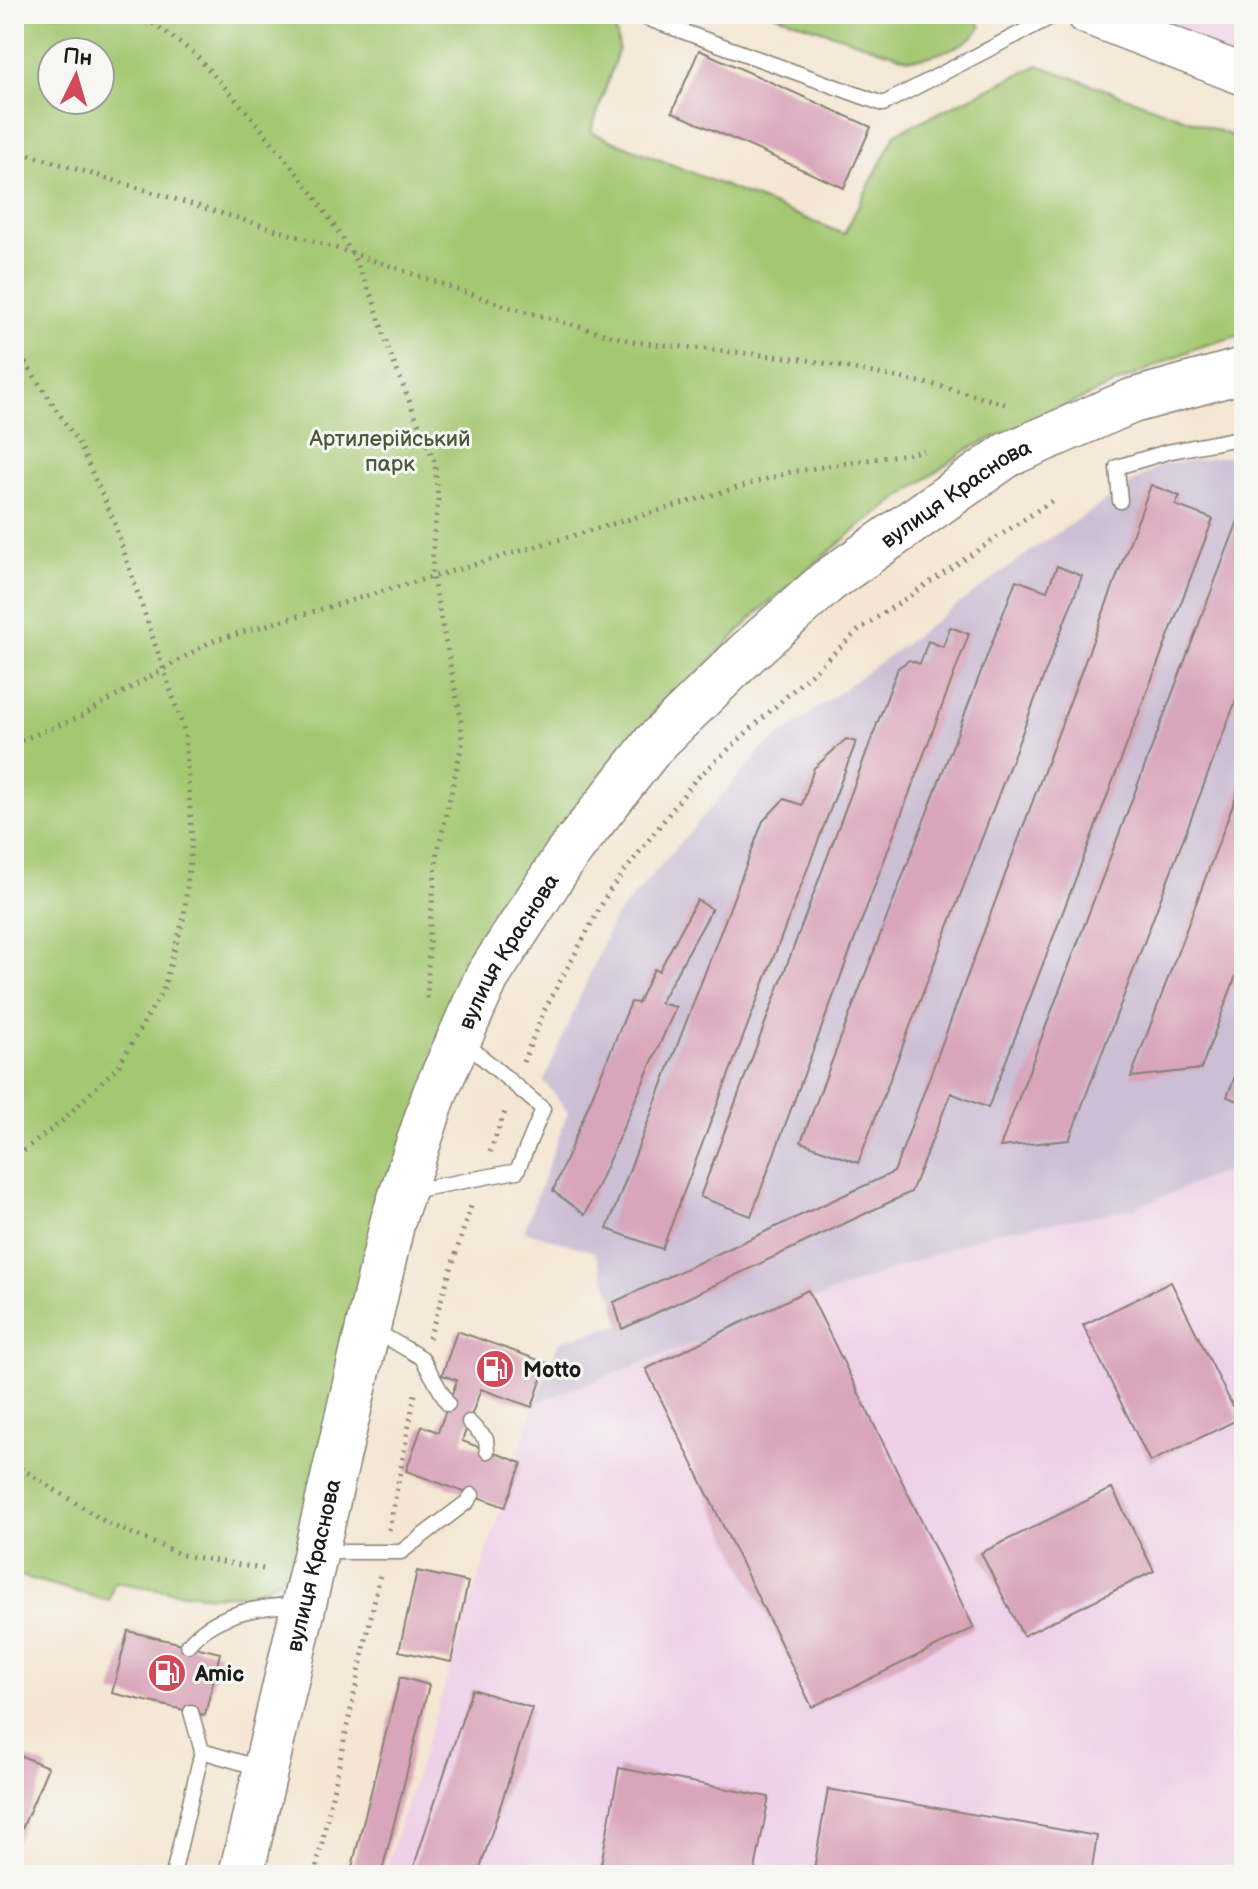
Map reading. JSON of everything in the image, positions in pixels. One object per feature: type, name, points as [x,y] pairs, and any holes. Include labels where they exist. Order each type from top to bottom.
[{"type":"main road","name":"вулиця Краснова","points":[[241,1875],[367,1326],[402,1193],[435,1093],[487,977],[565,857],[654,744],[747,653],[828,581],[1007,455],[1132,401],[1244,370]]},
{"type":"street","points":[[1087,14],[1244,75]]},
{"type":"lane","points":[[643,14],[643,17],[883,104],[1057,14]]},
{"type":"lane","points":[[1120,501],[1117,467],[1167,452],[1244,437]]},
{"type":"lane","points":[[402,1193],[517,1171],[543,1109],[460,1038]]},
{"type":"lane","points":[[367,1326],[422,1358],[448,1404]]},
{"type":"lane","points":[[469,1422],[486,1439],[487,1451]]},
{"type":"lane","points":[[315,1552],[401,1552],[472,1495]]},
{"type":"lane","points":[[188,1645],[209,1624],[260,1607],[304,1603]]},
{"type":"lane","points":[[173,1875],[202,1751],[191,1712]]},
{"type":"lane","points":[[202,1751],[265,1770]]},
{"type":"path","points":[[140,14],[194,53],[312,192],[352,253],[373,299],[390,354],[435,463],[438,499],[432,575],[461,718],[462,744],[437,855],[427,1001]]},
{"type":"path","points":[[14,150],[352,253],[506,306],[634,342],[803,359],[940,386],[1006,404]]},
{"type":"path","points":[[14,351],[25,362],[78,442],[111,514],[185,733],[192,838],[184,917],[163,990],[119,1065],[62,1121],[14,1158]]},
{"type":"path","points":[[14,743],[80,717],[212,641],[791,472],[924,451]]},
{"type":"path","points":[[315,1875],[385,1552],[422,1358],[481,1178],[544,1011],[608,893],[695,780],[860,629],[1053,500]]},
{"type":"path","points":[[14,1464],[107,1523],[182,1555],[269,1570]]},
{"type":"shaded area","points":[[1096,14],[1244,14],[1244,71]]},
{"type":"shaded area","points":[[1244,454],[1244,1163],[1133,1209],[991,1233],[535,1403],[559,1341],[623,1324],[595,1252],[524,1231],[568,1112],[544,1081],[613,920],[761,750],[1032,550],[1160,465]]},
{"type":"shaded area","points":[[1244,1163],[1244,1875],[384,1875],[535,1403],[991,1233],[1133,1209]]},
{"type":"green space","name":"Артилерійський парк","points":[[14,14],[613,14],[619,48],[591,132],[844,234],[896,133],[1038,65],[1244,140],[1244,334],[1196,348],[968,449],[860,526],[757,613],[654,719],[443,1043],[305,1549],[275,1582],[258,1590],[239,1594],[196,1594],[114,1582],[109,1601],[14,1574]]},
{"type":"green space","points":[[773,14],[961,14],[977,20],[981,27],[968,40],[948,50],[908,59]]},
{"type":"building","points":[[699,50],[871,127],[844,188],[672,112]]},
{"type":"building","points":[[1151,485],[1180,496],[1175,505],[1213,519],[988,1108],[951,1093],[911,1192],[622,1329],[614,1302],[894,1172]]},
{"type":"building","points":[[1244,505],[1244,679],[1069,1140],[1000,1147]]},
{"type":"building","points":[[1057,566],[1082,576],[858,1163],[801,1142],[1016,580],[1047,591]]},
{"type":"building","points":[[950,627],[969,634],[751,1216],[700,1197],[898,668],[909,660],[920,664],[928,641],[943,647]]},
{"type":"building","points":[[846,739],[856,742],[662,1249],[607,1229],[763,821],[784,799],[802,805],[814,768]]},
{"type":"building","points":[[1244,775],[1244,954],[1201,1069],[1131,1077]]},
{"type":"building","points":[[697,900],[712,909],[660,1003],[676,1007],[585,1215],[553,1191],[631,1002],[638,1003],[654,969],[659,971]]},
{"type":"building","points":[[1244,1053],[1244,1103],[1227,1097]]},
{"type":"building","points":[[1171,1282],[1239,1419],[1150,1462],[1083,1325]]},
{"type":"building","points":[[808,1290],[974,1628],[812,1707],[646,1369]]},
{"type":"building","points":[[457,1331],[547,1363],[532,1407],[481,1389],[462,1441],[522,1463],[505,1507],[406,1471],[422,1426],[438,1432],[457,1380],[442,1375]]},
{"type":"building","points":[[1112,1488],[1154,1571],[1023,1636],[981,1553]]},
{"type":"building","points":[[417,1571],[468,1582],[451,1662],[399,1651]]},
{"type":"building","name":"Amic","points":[[128,1631],[220,1653],[205,1715],[112,1693]]},
{"type":"building","points":[[400,1677],[429,1685],[381,1875],[350,1875]]},
{"type":"building","points":[[472,1689],[532,1708],[478,1875],[411,1875]]},
{"type":"building","points":[[14,1753],[48,1767],[14,1848]]},
{"type":"building","points":[[619,1768],[769,1797],[754,1875],[599,1875]]},
{"type":"building","points":[[828,1789],[1097,1836],[1091,1875],[813,1875]]},
{"type":"place","name":"Motto","points":[[495,1369]]},
{"type":"place","name":"Amic","points":[[167,1673]]}]
